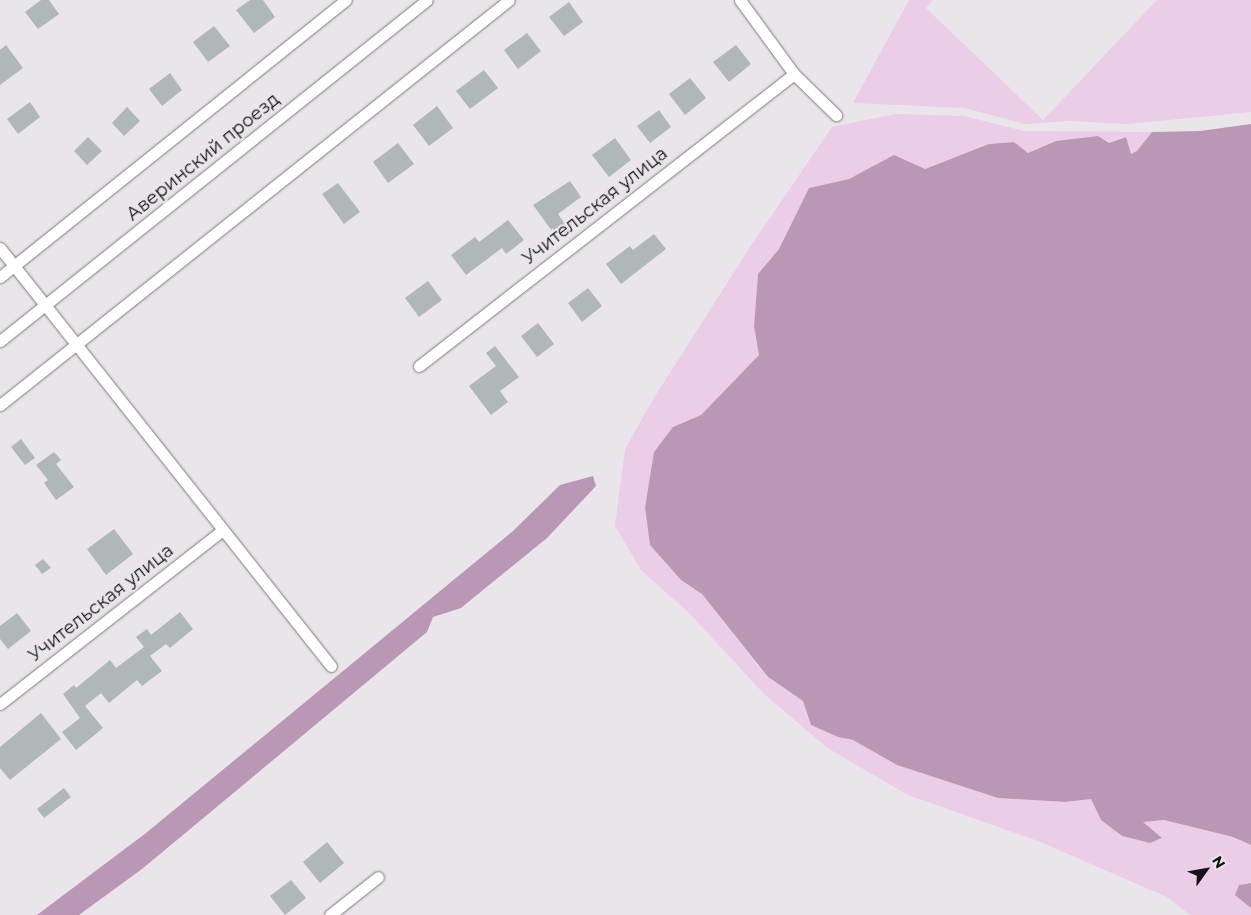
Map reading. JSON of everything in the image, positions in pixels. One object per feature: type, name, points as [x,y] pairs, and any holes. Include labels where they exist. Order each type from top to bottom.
[{"type":"street","points":[[0,277],[346,0]]},
{"type":"street","name":"Аверинский проезд","points":[[0,341],[427,0]]},
{"type":"street","points":[[0,405],[509,0]]},
{"type":"street","points":[[740,0],[794,74],[836,116]]},
{"type":"street","name":"Учительская улица","points":[[419,366],[794,74]]},
{"type":"street","points":[[0,248],[331,666]]},
{"type":"street","name":"Учительская улица","points":[[0,704],[223,530]]},
{"type":"street","points":[[330,915],[378,877]]},
{"type":"shaded area","points":[[909,0],[933,0],[926,8],[1043,120],[1157,0],[1251,0],[1251,112],[1128,124],[1070,121],[1026,124],[964,108],[853,103]]},
{"type":"shaded area","points":[[895,114],[964,116],[1024,131],[1152,132],[1137,151],[1131,154],[1125,137],[1109,143],[1098,136],[1056,141],[1028,153],[1014,142],[989,144],[925,169],[894,156],[849,179],[809,188],[779,249],[758,274],[754,326],[759,355],[701,415],[673,428],[654,452],[645,507],[681,580],[702,594],[767,677],[803,701],[811,725],[838,737],[853,740],[897,765],[998,798],[1065,802],[1091,799],[1101,820],[1122,836],[1150,843],[1161,839],[1142,822],[1164,820],[1233,837],[1251,845],[1251,883],[1239,885],[1236,895],[1251,908],[1251,915],[1190,915],[1167,897],[1038,841],[908,795],[829,749],[764,694],[691,615],[641,570],[615,526],[625,449],[652,401],[752,244],[832,127]]},
{"type":"shaded area","points":[[1251,124],[1251,845],[1233,837],[1164,820],[1143,822],[1162,838],[1150,843],[1122,836],[1101,820],[1091,799],[1065,802],[998,798],[897,765],[853,740],[838,737],[811,725],[803,701],[768,677],[702,594],[681,580],[650,545],[645,507],[654,452],[673,427],[701,415],[759,355],[754,326],[758,274],[779,249],[809,188],[849,179],[894,155],[925,169],[989,144],[1014,142],[1028,153],[1056,141],[1098,136],[1109,143],[1126,137],[1131,154],[1137,151],[1152,132],[1200,131]]},
{"type":"shaded area","points":[[593,476],[596,486],[547,538],[461,608],[433,617],[427,632],[142,869],[79,915],[37,915],[146,833],[513,531],[560,485]]},
{"type":"shaded area","points":[[1251,883],[1251,908],[1235,895],[1239,885]]},
{"type":"building","points":[[41,0],[49,0],[59,14],[38,29],[25,12]]},
{"type":"building","points":[[250,0],[263,0],[275,17],[254,33],[236,10]]},
{"type":"building","points":[[569,2],[583,22],[564,36],[549,17]]},
{"type":"building","points":[[214,26],[230,46],[208,62],[193,42]]},
{"type":"building","points":[[527,33],[541,51],[518,69],[504,50]]},
{"type":"building","points":[[6,45],[23,68],[0,85],[0,50]]},
{"type":"building","points":[[736,45],[751,64],[729,82],[713,62]]},
{"type":"building","points":[[484,70],[498,88],[470,109],[456,91]]},
{"type":"building","points":[[170,73],[182,90],[162,106],[149,89]]},
{"type":"building","points":[[690,78],[706,98],[685,115],[669,94]]},
{"type":"building","points":[[30,102],[40,117],[18,134],[7,119]]},
{"type":"building","points":[[437,106],[453,128],[429,146],[413,125]]},
{"type":"building","points":[[127,107],[140,121],[124,136],[112,123]]},
{"type":"building","points":[[659,110],[671,127],[650,143],[637,126]]},
{"type":"building","points":[[88,137],[102,151],[87,165],[74,151]]},
{"type":"building","points":[[615,138],[631,160],[609,177],[592,155]]},
{"type":"building","points":[[398,143],[414,164],[388,183],[373,162]]},
{"type":"building","points":[[570,181],[581,197],[558,214],[567,227],[555,235],[533,205]]},
{"type":"building","points":[[338,183],[360,212],[344,224],[322,194]]},
{"type":"building","points":[[508,220],[524,240],[506,254],[502,248],[466,275],[451,255],[475,237],[479,242]]},
{"type":"building","points":[[654,234],[666,249],[621,284],[606,264],[630,246],[633,250]]},
{"type":"building","points":[[428,281],[442,300],[419,317],[405,298]]},
{"type":"building","points":[[588,288],[602,306],[582,322],[568,303]]},
{"type":"building","points":[[538,323],[554,344],[537,357],[521,336]]},
{"type":"building","points":[[495,346],[519,377],[500,391],[508,402],[491,415],[469,386],[496,366],[486,353]]},
{"type":"building","points":[[21,439],[35,458],[25,465],[11,447]]},
{"type":"building","points":[[54,452],[61,460],[56,464],[74,487],[56,500],[44,483],[48,480],[36,465]]},
{"type":"building","points":[[114,529],[133,554],[106,575],[87,549]]},
{"type":"building","points":[[43,559],[51,568],[42,574],[35,565]]},
{"type":"building","points":[[180,612],[193,629],[170,648],[166,644],[150,656],[162,671],[142,686],[137,680],[109,703],[101,693],[85,706],[103,728],[76,750],[62,732],[80,718],[63,694],[74,685],[76,688],[110,660],[116,668],[144,647],[136,637],[147,629],[151,635]]},
{"type":"building","points":[[17,613],[31,631],[8,649],[0,639],[0,626]]},
{"type":"building","points":[[41,713],[61,739],[10,780],[0,768],[0,747]]},
{"type":"building","points":[[64,788],[71,797],[44,818],[37,809]]},
{"type":"building","points":[[327,842],[344,863],[320,883],[303,862]]},
{"type":"building","points":[[291,880],[306,898],[285,915],[270,896]]}]
